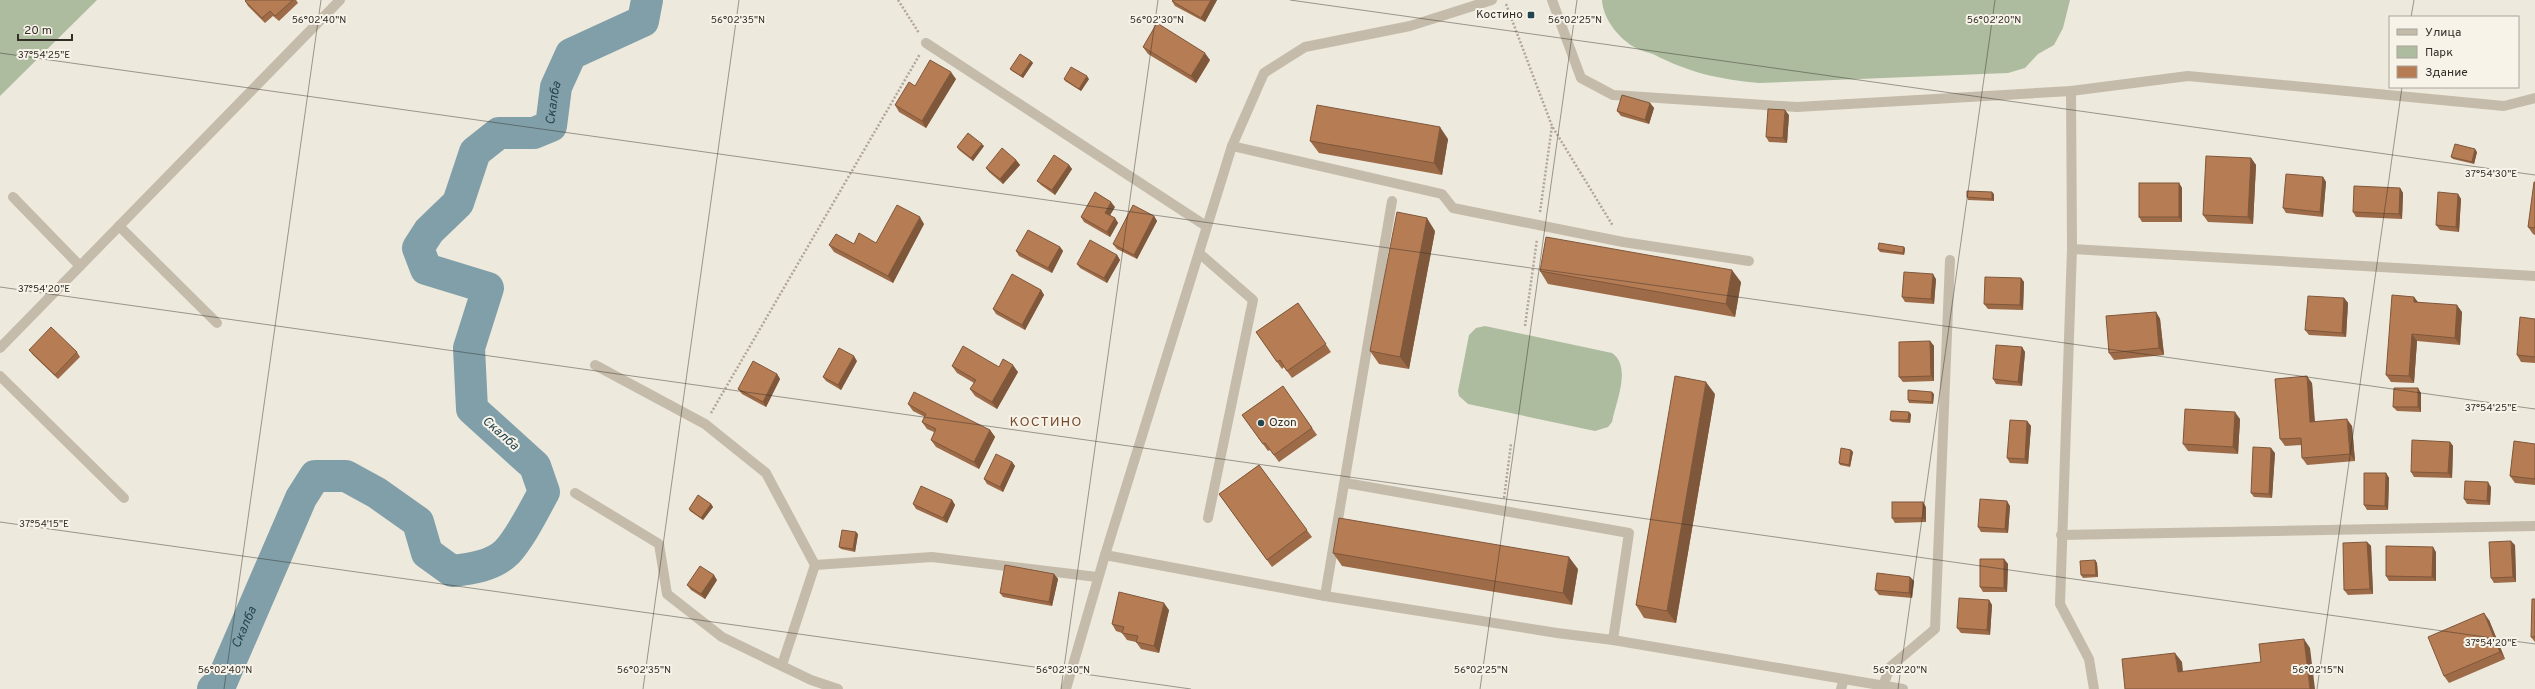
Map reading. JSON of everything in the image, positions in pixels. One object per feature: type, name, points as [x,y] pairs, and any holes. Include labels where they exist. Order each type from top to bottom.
[{"type":"street","points":[[0,348],[340,0]]},
{"type":"street","points":[[1066,689],[1097,577],[1199,253],[1206,226],[1232,146],[1264,74],[1305,47],[1410,26],[1492,0]]},
{"type":"street","points":[[1552,0],[1581,78],[1613,95],[1797,107],[2071,91],[2188,76],[2504,106],[2535,98]]},
{"type":"street","points":[[926,43],[1206,226]]},
{"type":"street","points":[[2071,91],[2072,249],[2061,535],[2060,604],[2089,659],[2094,689]]},
{"type":"street","points":[[1232,146],[1442,194],[1453,208],[1623,242],[1749,261]]},
{"type":"street","points":[[13,197],[80,266]]},
{"type":"street","points":[[1326,596],[1392,201]]},
{"type":"street","points":[[120,226],[217,323]]},
{"type":"street","points":[[2072,249],[2535,276]]},
{"type":"street","points":[[1199,253],[1254,300],[1208,518]]},
{"type":"street","points":[[1883,686],[1890,667],[1912,650],[1935,629],[1950,260]]},
{"type":"street","points":[[595,365],[705,424],[766,473],[815,565],[782,665]]},
{"type":"street","points":[[0,376],[124,498]]},
{"type":"street","points":[[1346,483],[1629,533],[1614,640]]},
{"type":"street","points":[[575,493],[659,544],[667,594],[722,637],[811,680],[838,689]]},
{"type":"street","points":[[2061,535],[2535,526]]},
{"type":"street","points":[[1105,555],[1326,596],[1557,633],[1614,640],[1842,684],[1883,686],[1903,689]]},
{"type":"street","points":[[815,565],[932,556],[1097,577]]},
{"type":"path","points":[[705,424],[926,43],[898,0]]},
{"type":"path","points":[[1504,0],[1552,126],[1623,242]]},
{"type":"path","points":[[1502,511],[1511,444]]},
{"type":"green space","points":[[0,0],[97,0],[0,96]]},
{"type":"green space","points":[[1602,0],[2070,0],[2063,28],[2054,45],[2038,54],[2025,68],[2008,73],[1759,83],[1704,74],[1679,66],[1638,49],[1618,34],[1613,28],[1605,14]]},
{"type":"green space","points":[[1485,326],[1612,353],[1618,359],[1622,375],[1619,395],[1612,422],[1608,427],[1595,431],[1468,404],[1459,396],[1458,391],[1469,335],[1476,328]]},
{"type":"building","points":[[293,0],[275,16],[270,11],[262,18],[245,1]]},
{"type":"building","points":[[1211,0],[1201,18],[1172,1]]},
{"type":"building","points":[[1157,23],[1205,53],[1191,76],[1143,47]]},
{"type":"building","points":[[1020,54],[1031,61],[1021,76],[1010,69]]},
{"type":"building","points":[[930,60],[951,72],[922,121],[895,105],[909,82],[915,86]]},
{"type":"building","points":[[1071,67],[1087,76],[1079,89],[1064,79]]},
{"type":"building","points":[[1622,95],[1650,103],[1645,120],[1617,111]]},
{"type":"building","points":[[1317,105],[1440,127],[1434,163],[1310,141]]},
{"type":"building","points":[[1768,109],[1785,110],[1783,138],[1766,137]]},
{"type":"building","points":[[968,133],[982,144],[971,158],[957,147]]},
{"type":"building","points":[[2455,144],[2475,149],[2472,162],[2451,157]]},
{"type":"building","points":[[1002,148],[1016,160],[1000,179],[986,168]]},
{"type":"building","points":[[1054,155],[1069,165],[1052,190],[1037,181]]},
{"type":"building","points":[[2206,156],[2251,158],[2248,217],[2203,215]]},
{"type":"building","points":[[2286,174],[2323,177],[2320,212],[2283,208]]},
{"type":"building","points":[[2535,182],[2535,228],[2528,227]]},
{"type":"building","points":[[2139,183],[2179,183],[2179,217],[2139,217]]},
{"type":"building","points":[[2354,186],[2400,188],[2399,214],[2353,212]]},
{"type":"building","points":[[1967,191],[1992,192],[1992,199],[1967,197]]},
{"type":"building","points":[[1095,192],[1111,202],[1105,213],[1115,218],[1107,232],[1081,217]]},
{"type":"building","points":[[2438,192],[2458,194],[2456,227],[2436,225]]},
{"type":"building","points":[[897,205],[920,217],[888,276],[829,245],[836,234],[854,244],[859,233],[876,243]]},
{"type":"building","points":[[1133,205],[1154,216],[1134,255],[1113,244]]},
{"type":"building","points":[[1397,212],[1427,218],[1400,357],[1370,351]]},
{"type":"building","points":[[1028,230],[1060,247],[1048,268],[1016,251]]},
{"type":"building","points":[[1546,237],[1732,270],[1726,304],[1540,271]]},
{"type":"building","points":[[1090,240],[1117,255],[1104,278],[1077,264]]},
{"type":"building","points":[[1879,243],[1904,247],[1903,253],[1878,249]]},
{"type":"building","points":[[1904,272],[1933,274],[1931,299],[1902,297]]},
{"type":"building","points":[[1012,274],[1041,290],[1022,325],[993,309]]},
{"type":"building","points":[[1985,277],[2021,278],[2020,305],[1984,304]]},
{"type":"building","points":[[2392,295],[2414,297],[2414,302],[2457,305],[2455,338],[2412,334],[2409,376],[2386,375]]},
{"type":"building","points":[[2308,296],[2344,298],[2342,333],[2305,330]]},
{"type":"building","points":[[1298,303],[1326,344],[1287,371],[1280,360],[1277,362],[1256,332]]},
{"type":"building","points":[[2156,312],[2159,348],[2109,353],[2106,316]]},
{"type":"building","points":[[2520,317],[2535,319],[2535,357],[2517,355]]},
{"type":"building","points":[[51,327],[77,352],[55,375],[29,350]]},
{"type":"building","points":[[1930,341],[1931,376],[1899,377],[1899,342]]},
{"type":"building","points":[[1996,345],[2022,347],[2018,382],[1993,379]]},
{"type":"building","points":[[963,346],[999,367],[1003,359],[1013,365],[992,402],[970,389],[976,380],[952,366]]},
{"type":"building","points":[[839,348],[854,356],[838,385],[823,377]]},
{"type":"building","points":[[753,361],[777,374],[763,402],[738,389]]},
{"type":"building","points":[[1675,376],[1706,382],[1667,611],[1636,605]]},
{"type":"building","points":[[2307,376],[2310,422],[2347,419],[2350,454],[2302,458],[2301,438],[2280,439],[2275,379]]},
{"type":"building","points":[[1283,386],[1312,428],[1274,455],[1265,443],[1263,444],[1242,415]]},
{"type":"building","points":[[2394,388],[2418,388],[2418,407],[2393,407]]},
{"type":"building","points":[[1908,390],[1932,392],[1932,402],[1908,400]]},
{"type":"building","points":[[914,392],[990,430],[974,462],[931,440],[936,429],[922,422],[926,414],[908,404]]},
{"type":"building","points":[[2185,409],[2235,412],[2233,447],[2183,444]]},
{"type":"building","points":[[1891,411],[1909,412],[1908,420],[1890,420]]},
{"type":"building","points":[[2010,420],[2027,421],[2025,459],[2007,458]]},
{"type":"building","points":[[2412,440],[2450,442],[2448,473],[2411,472]]},
{"type":"building","points":[[2514,441],[2535,444],[2535,479],[2510,476]]},
{"type":"building","points":[[2253,447],[2271,448],[2269,494],[2251,493]]},
{"type":"building","points":[[1841,448],[1851,450],[1849,465],[1839,463]]},
{"type":"building","points":[[996,454],[1012,462],[1000,487],[984,479]]},
{"type":"building","points":[[1259,465],[1307,530],[1267,560],[1219,494]]},
{"type":"building","points":[[2364,473],[2386,473],[2385,506],[2364,505]]},
{"type":"building","points":[[2465,481],[2488,482],[2487,501],[2464,499]]},
{"type":"building","points":[[921,486],[952,500],[943,518],[913,504]]},
{"type":"building","points":[[698,495],[711,504],[701,518],[689,509]]},
{"type":"building","points":[[1980,499],[2007,501],[2005,529],[1978,527]]},
{"type":"building","points":[[1892,502],[1923,502],[1923,518],[1892,518]]},
{"type":"building","points":[[1339,518],[1569,557],[1563,593],[1333,553]]},
{"type":"building","points":[[842,530],[856,532],[853,549],[839,547]]},
{"type":"building","points":[[2511,541],[2513,577],[2491,578],[2489,542]]},
{"type":"building","points":[[2367,542],[2370,589],[2344,590],[2343,543]]},
{"type":"building","points":[[2386,546],[2433,547],[2432,577],[2386,576]]},
{"type":"building","points":[[1980,559],[2004,559],[2004,588],[1980,587]]},
{"type":"building","points":[[2095,560],[2096,575],[2081,575],[2080,561]]},
{"type":"building","points":[[1005,565],[1054,574],[1049,602],[1000,593]]},
{"type":"building","points":[[700,566],[714,575],[701,594],[687,585]]},
{"type":"building","points":[[1877,573],[1910,577],[1909,593],[1875,590]]},
{"type":"building","points":[[1119,592],[1164,603],[1154,646],[1136,642],[1138,636],[1122,633],[1124,627],[1112,624]]},
{"type":"building","points":[[1959,598],[1989,600],[1987,630],[1957,628]]},
{"type":"building","points":[[2532,599],[2535,599],[2535,637],[2531,637]]},
{"type":"building","points":[[2484,613],[2500,652],[2444,676],[2428,637]]},
{"type":"building","points":[[2304,639],[2310,689],[2125,689],[2122,659],[2175,653],[2178,672],[2261,662],[2259,644]]},
{"type":"waterway","name":"Скалба","points":[[213,689],[222,681],[301,498],[315,476],[346,476],[377,493],[418,522],[427,553],[452,571],[474,568],[495,561],[507,552],[522,531],[544,492],[535,466],[472,409],[469,348],[488,288],[426,269],[418,248],[429,231],[458,203],[475,152],[499,133],[534,133],[551,126],[556,87],[571,54],[643,21],[647,0]]},
{"type":"place","name":"Костино","points":[[1531,15]]},
{"type":"place","name":"Ozon","points":[[1261,423]]},
{"type":"district","name":"КОСТИНО","points":[[1046,422]]}]
